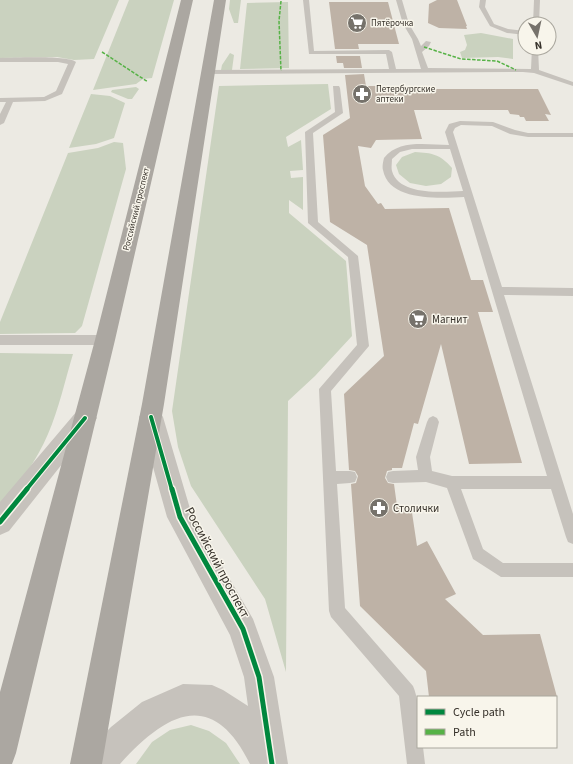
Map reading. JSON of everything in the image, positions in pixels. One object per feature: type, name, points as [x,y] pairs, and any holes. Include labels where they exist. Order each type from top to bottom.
[{"type":"main road","name":"Российский проспект","points":[[0,754],[105,340],[187,0]]},
{"type":"main road","name":"Российский проспект","points":[[86,764],[151,417],[220,0]]},
{"type":"street","name":"Российский проспект","points":[[151,417],[180,517],[243,629],[259,677],[272,764]]},
{"type":"street","name":"Российский проспект","points":[[0,522],[85,418]]},
{"type":"street","points":[[98,764],[122,738],[153,712],[183,700],[212,701],[235,714],[254,738],[267,764]]},
{"type":"lane","points":[[306,0],[312,62]]},
{"type":"lane","points":[[399,0],[406,24],[415,39],[425,71]]},
{"type":"lane","points":[[483,0],[482,7],[492,25],[507,31],[517,32]]},
{"type":"lane","points":[[537,16],[538,0]]},
{"type":"lane","points":[[419,51],[427,45],[428,42]]},
{"type":"lane","points":[[208,72],[312,62],[389,52],[393,71]]},
{"type":"lane","points":[[535,56],[535,71]]},
{"type":"lane","points":[[0,60],[58,60],[72,62],[59,92],[45,99],[0,100]]},
{"type":"lane","points":[[312,62],[393,71],[535,71],[573,84]]},
{"type":"lane","points":[[336,88],[339,113],[309,132],[313,223],[353,256],[363,346],[326,389],[337,610],[407,692],[416,764]]},
{"type":"lane","points":[[0,123],[11,100]]},
{"type":"lane","points":[[573,135],[528,135],[513,132],[493,124],[460,123],[452,126],[449,132],[573,537]]},
{"type":"lane","points":[[454,147],[412,147],[397,150],[388,158],[387,170],[391,178],[399,187],[413,192],[430,194],[468,194]]},
{"type":"lane","points":[[498,291],[573,292]]},
{"type":"lane","points":[[0,340],[105,340]]},
{"type":"lane","points":[[426,476],[423,458],[433,422]]},
{"type":"lane","points":[[393,477],[426,476],[452,482],[556,482]]},
{"type":"lane","points":[[330,478],[350,477]]},
{"type":"lane","points":[[452,482],[478,554],[501,570],[573,570]]},
{"type":"green space","points":[[0,0],[119,0],[94,59],[74,60],[57,57],[0,58]]},
{"type":"green space","points":[[129,0],[174,0],[152,78],[143,79],[136,84],[93,90]]},
{"type":"green space","points":[[230,0],[241,0],[238,23],[234,23],[229,9]]},
{"type":"green space","points":[[288,2],[289,68],[240,69],[247,3]]},
{"type":"green space","points":[[481,33],[513,39],[513,59],[498,57],[462,58],[460,52],[465,50],[467,45],[464,35]]},
{"type":"green space","points":[[230,53],[234,55],[232,70],[221,70],[222,65]]},
{"type":"green space","points":[[328,84],[331,109],[286,137],[288,147],[301,140],[303,170],[290,171],[291,178],[303,177],[303,210],[289,200],[289,213],[346,261],[352,336],[315,376],[288,401],[286,672],[265,599],[191,486],[178,447],[172,411],[219,86]]},
{"type":"green space","points":[[136,87],[139,89],[132,99],[128,99],[111,92],[112,90]]},
{"type":"green space","points":[[91,94],[110,96],[125,103],[114,138],[96,144],[69,148]]},
{"type":"green space","points":[[114,142],[123,143],[126,169],[82,326],[75,333],[0,334],[0,322],[68,153],[98,148]]},
{"type":"green space","points":[[415,152],[440,157],[452,168],[451,177],[441,184],[426,186],[410,183],[399,174],[396,165],[402,157]]},
{"type":"green space","points":[[0,353],[73,354],[62,394],[44,444],[27,472],[0,506]]},
{"type":"green space","points":[[191,725],[209,731],[226,743],[240,764],[136,764],[152,742],[170,730]]},
{"type":"building","points":[[437,0],[457,0],[467,29],[439,28],[428,23],[429,4]]},
{"type":"building","points":[[329,2],[388,2],[399,44],[358,44],[359,49],[335,49]]},
{"type":"building","points":[[336,56],[360,56],[362,68],[344,68],[343,63],[337,63]]},
{"type":"building","points":[[364,74],[366,86],[421,86],[422,89],[538,89],[551,115],[545,114],[549,121],[526,121],[524,117],[510,114],[508,110],[414,110],[422,139],[376,140],[371,148],[358,146],[365,186],[378,204],[381,203],[385,209],[449,208],[471,280],[483,280],[493,312],[478,312],[522,463],[469,464],[441,344],[418,424],[414,423],[402,468],[392,468],[392,470],[387,471],[385,478],[388,483],[394,484],[397,506],[411,506],[417,546],[427,541],[456,594],[445,599],[483,635],[540,634],[557,696],[429,696],[426,671],[360,606],[351,484],[356,483],[358,476],[355,471],[349,470],[344,394],[384,356],[367,245],[330,222],[323,135],[350,118],[345,75]]},
{"type":"marked path","points":[[281,1],[279,21],[281,71]]},
{"type":"marked path","points":[[424,47],[445,55],[466,60],[497,61],[516,70]]},
{"type":"marked path","points":[[102,52],[148,82]]},
{"type":"cycle path","points":[[151,417],[180,517],[243,629],[259,677],[272,764]]},
{"type":"cycle path","points":[[0,522],[85,418]]},
{"type":"place","name":"Пятёрочка","points":[[357,23]]},
{"type":"place","name":"Петербургские аптеки","points":[[362,94]]},
{"type":"place","name":"Магнит","points":[[418,319]]},
{"type":"place","name":"Столички","points":[[379,508]]}]
